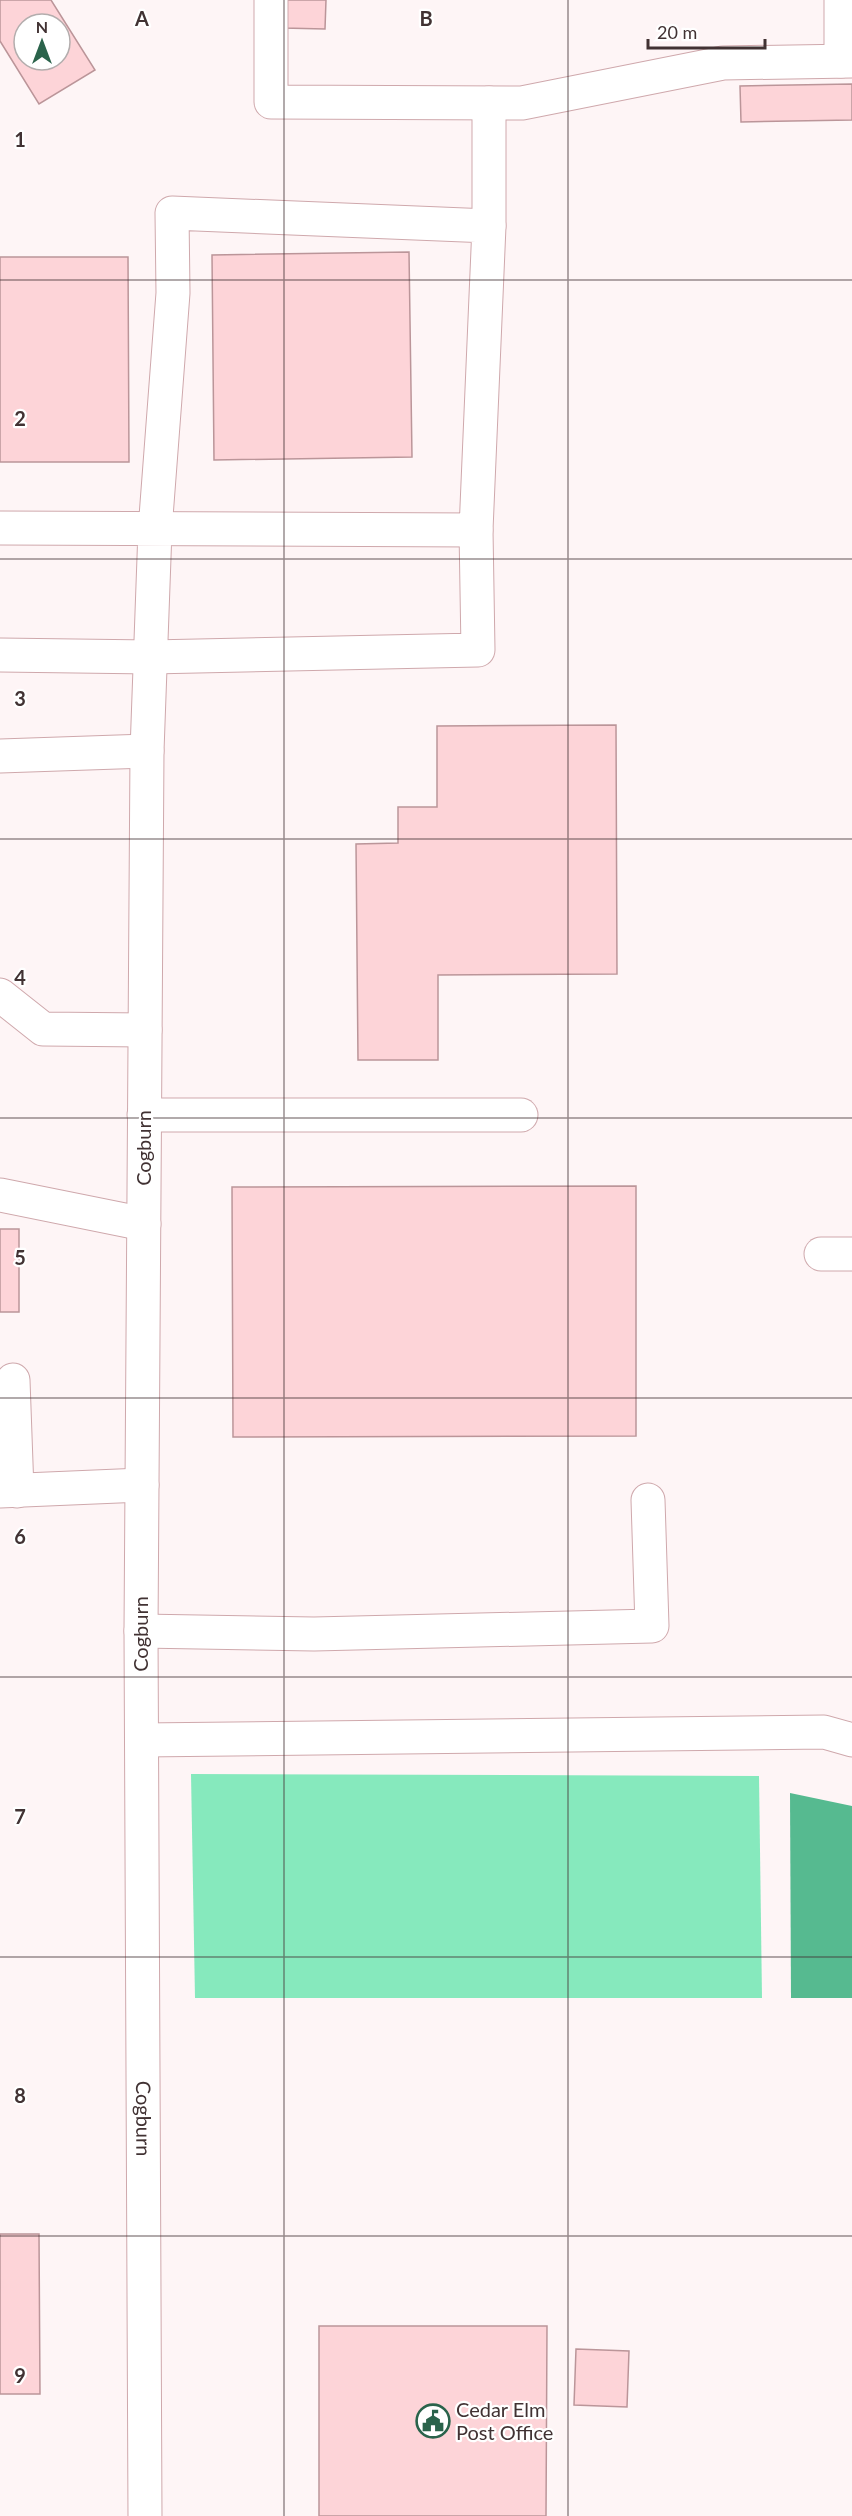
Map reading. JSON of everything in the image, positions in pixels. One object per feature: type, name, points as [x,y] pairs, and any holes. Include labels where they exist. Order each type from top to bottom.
[{"type":"street","points":[[271,0],[271,102],[522,102],[723,63],[846,62],[841,0]]},
{"type":"street","points":[[0,655],[151,657],[478,650],[476,530],[489,226],[489,102]]},
{"type":"street","name":"Cogburn","points":[[145,2516],[141,1631],[147,751],[155,530],[173,293],[172,213],[489,226]]},
{"type":"street","points":[[0,528],[476,530]]},
{"type":"street","points":[[0,756],[147,751]]},
{"type":"street","points":[[0,995],[43,1029],[145,1030]]},
{"type":"street","points":[[144,1115],[520,1115]]},
{"type":"street","points":[[0,1195],[144,1224]]},
{"type":"street","points":[[13,1380],[8,1491],[142,1485]]},
{"type":"street","points":[[141,1631],[314,1634],[652,1626],[648,1500]]},
{"type":"street","points":[[141,1740],[824,1732],[852,1740]]},
{"type":"shaded area","points":[[191,1774],[759,1776],[762,1998],[195,1998]]},
{"type":"shaded area","points":[[790,1793],[852,1806],[852,1998],[791,1998]]},
{"type":"building","points":[[0,0],[51,0],[59,12],[12,12],[12,60],[0,41]]},
{"type":"building","points":[[284,0],[326,0],[325,29],[283,28]]},
{"type":"building","points":[[72,33],[95,70],[39,104],[19,72],[72,72]]},
{"type":"building","points":[[852,84],[852,120],[741,122],[740,86]]},
{"type":"building","points":[[409,252],[412,457],[214,460],[212,255]]},
{"type":"building","points":[[0,257],[128,257],[129,462],[0,462]]},
{"type":"building","points":[[616,725],[617,974],[438,975],[438,1060],[358,1060],[356,844],[398,843],[398,807],[437,807],[437,726]]},
{"type":"building","points":[[636,1186],[636,1436],[233,1437],[232,1187]]},
{"type":"building","points":[[0,1229],[19,1229],[19,1312],[0,1312]]},
{"type":"building","points":[[0,2234],[39,2234],[40,2394],[0,2394]]},
{"type":"building","name":"Cedar Elm Post Office","points":[[319,2326],[547,2326],[546,2516],[319,2516]]},
{"type":"building","points":[[576,2349],[629,2351],[627,2407],[574,2405]]},
{"type":"place","name":"Cedar Elm Post Office","points":[[433,2421]]}]
